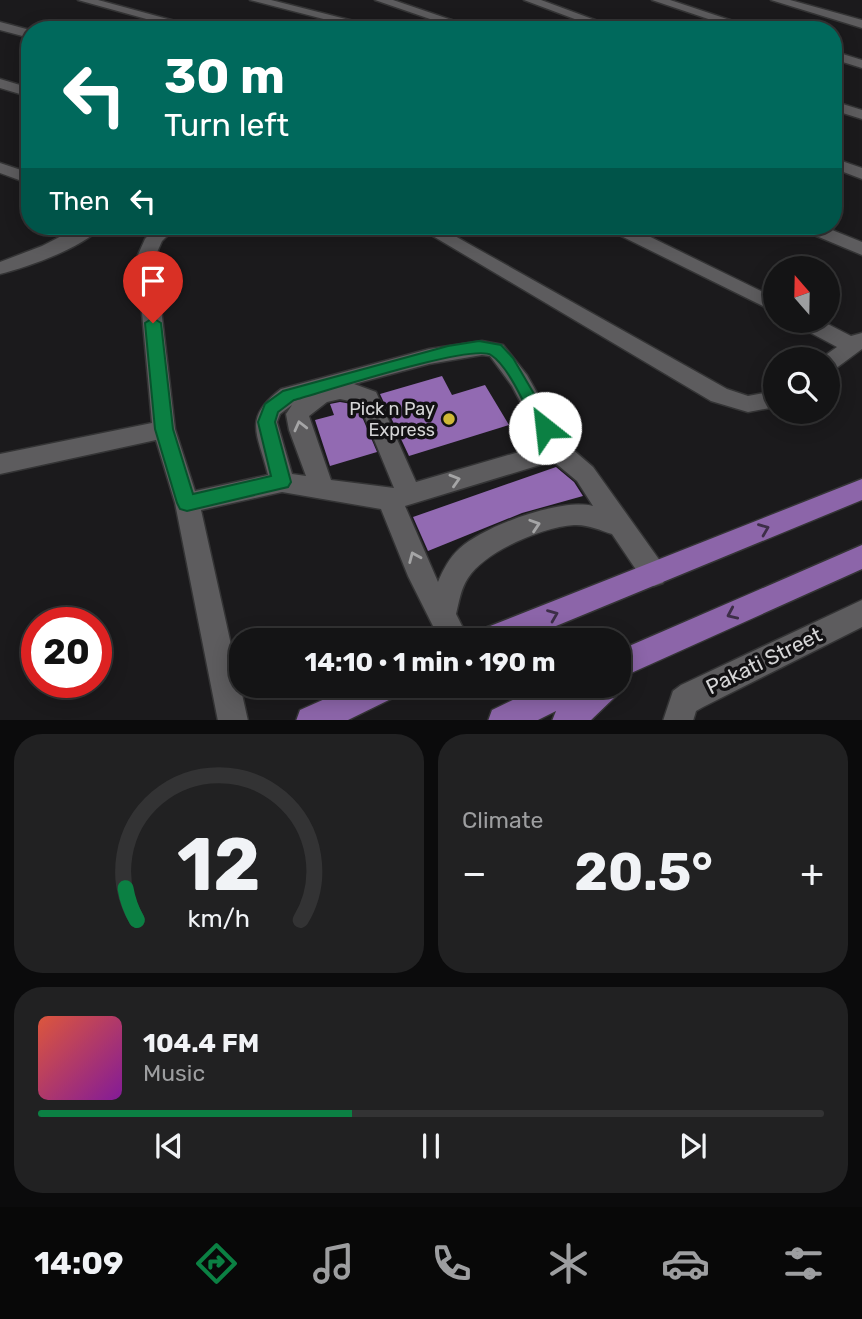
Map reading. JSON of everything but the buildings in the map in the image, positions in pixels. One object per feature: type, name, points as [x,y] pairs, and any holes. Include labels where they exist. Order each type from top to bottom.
[{"type":"main road","points":[[520,628],[862,489]]},
{"type":"main road","points":[[631,659],[862,556]]},
{"type":"main road","points":[[311,720],[360,698]]},
{"type":"main road","points":[[503,720],[549,698]]},
{"type":"main road","points":[[567,720],[592,698]]},
{"type":"street","points":[[84,0],[167,21]]},
{"type":"street","points":[[256,0],[345,21]]},
{"type":"street","points":[[381,0],[439,21]]},
{"type":"street","points":[[530,0],[590,21]]},
{"type":"street","points":[[658,0],[725,21]]},
{"type":"street","points":[[777,0],[862,24]]},
{"type":"street","points":[[821,12],[839,0]]},
{"type":"street","points":[[0,26],[21,32]]},
{"type":"street","points":[[842,58],[862,64]]},
{"type":"street","points":[[0,83],[21,90]]},
{"type":"street","points":[[842,108],[862,115]]},
{"type":"street","points":[[842,166],[862,174]]},
{"type":"street","points":[[0,168],[21,176]]},
{"type":"street","points":[[0,268],[29,259],[80,235]]},
{"type":"street","points":[[154,235],[146,257],[164,429],[187,503],[233,720]]},
{"type":"street","points":[[441,235],[719,395],[748,404],[763,401]]},
{"type":"street","points":[[633,235],[763,300]]},
{"type":"street","points":[[829,235],[862,249]]},
{"type":"street","points":[[835,333],[857,342]]},
{"type":"street","points":[[840,355],[857,342]]},
{"type":"street","points":[[282,482],[266,422],[271,409],[289,395],[448,351],[479,346],[495,349],[508,362],[557,450],[585,474],[654,574]]},
{"type":"street","points":[[323,490],[300,430],[297,414],[302,405],[313,398],[352,391],[368,398],[421,576],[448,628]]},
{"type":"street","points":[[0,464],[164,429]]},
{"type":"street","points":[[187,503],[282,482],[323,490],[399,497],[557,450]]},
{"type":"street","points":[[442,616],[448,587],[462,563],[484,544],[539,523],[578,514],[620,525]]},
{"type":"street","name":"Pakati Street","points":[[678,720],[684,702],[692,696],[862,613]]},
{"type":"place","name":"Pick n Pay Express","points":[[449,419]]},
{"type":"route","points":[[153,323],[164,429],[187,503],[282,482],[266,422],[271,409],[289,395],[448,351],[479,346],[495,349],[508,362],[545,428]]}]
